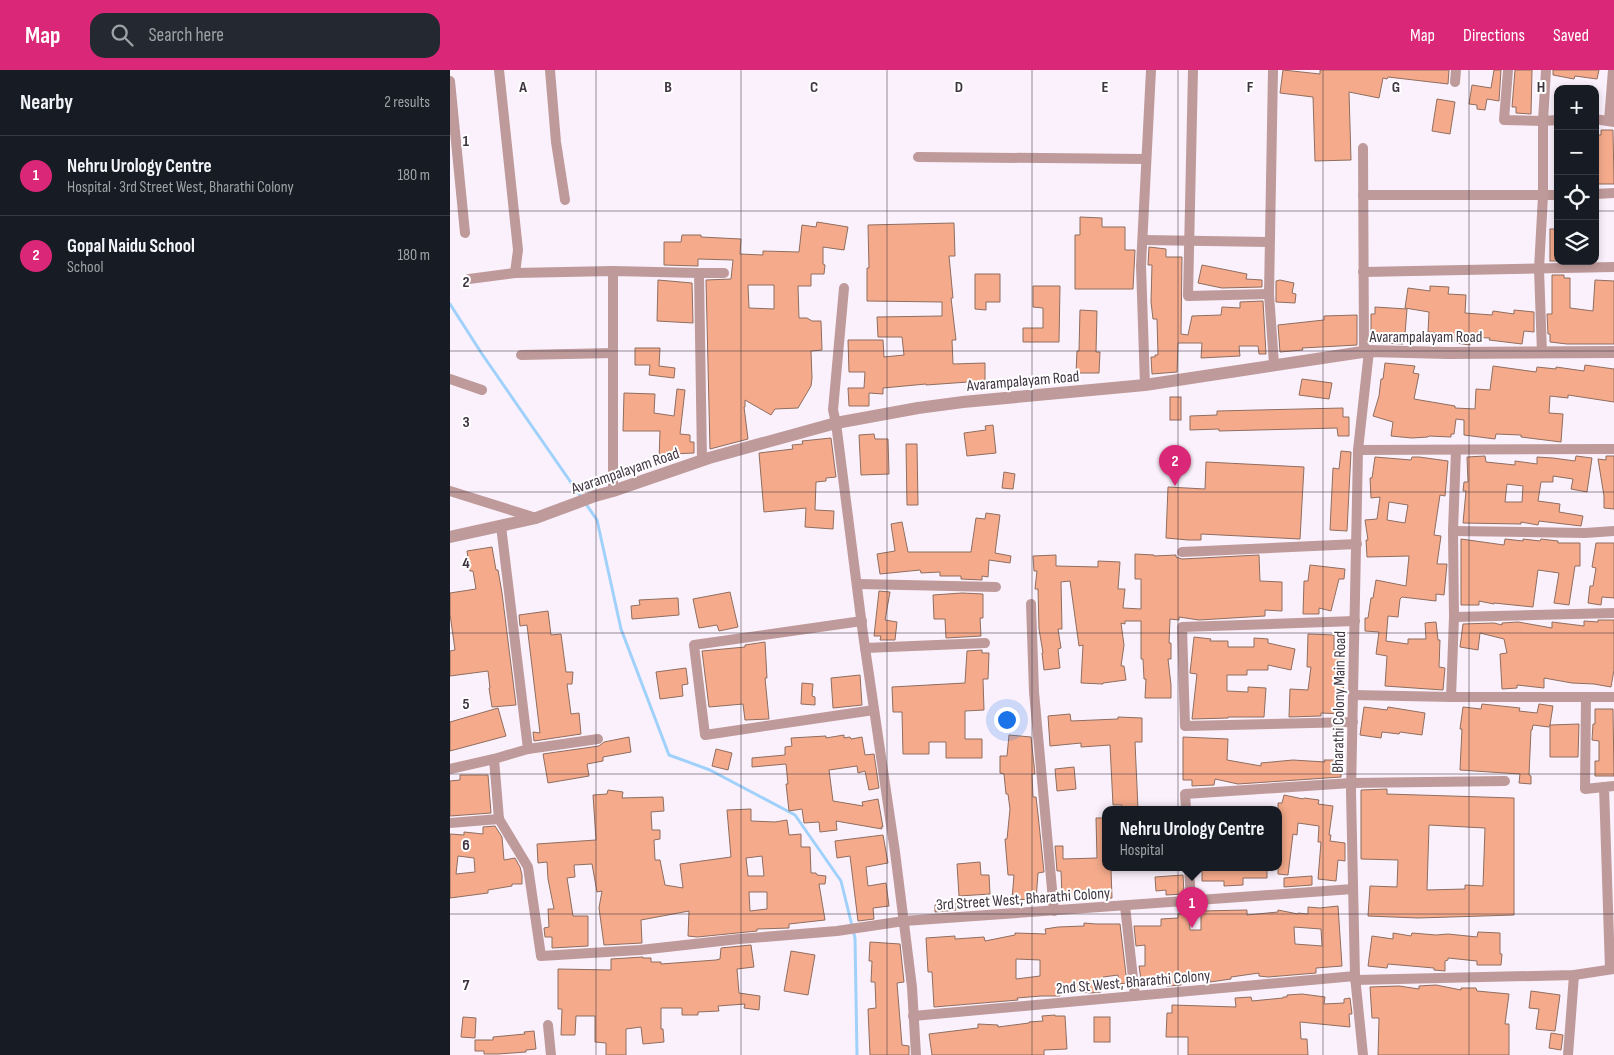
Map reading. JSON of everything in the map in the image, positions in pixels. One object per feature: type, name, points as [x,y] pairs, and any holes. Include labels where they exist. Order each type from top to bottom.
[{"type":"street","points":[[499,70],[518,250],[515,273]]},
{"type":"street","points":[[550,70],[556,142],[565,200]]},
{"type":"street","points":[[1145,385],[1141,266],[1151,70]]},
{"type":"street","points":[[1193,70],[1188,296],[1269,294]]},
{"type":"street","points":[[1273,70],[1269,294],[1274,364]]},
{"type":"street","points":[[1455,82],[1456,70]]},
{"type":"street","points":[[1508,70],[1504,120],[1554,120]]},
{"type":"street","points":[[1542,352],[1539,269],[1546,70]]},
{"type":"street","points":[[1599,120],[1612,122],[1614,70]]},
{"type":"street","points":[[450,81],[466,234]]},
{"type":"street","name":"Bharathi Colony Main Road","points":[[1363,148],[1363,272],[1366,351],[1358,450],[1351,783],[1355,978],[1363,1055]]},
{"type":"street","points":[[918,157],[1146,160]]},
{"type":"street","points":[[1599,194],[1614,194]]},
{"type":"street","points":[[1363,195],[1554,195]]},
{"type":"street","points":[[1142,240],[1270,242]]},
{"type":"street","points":[[1363,272],[1614,267]]},
{"type":"street","points":[[613,271],[613,491]]},
{"type":"street","points":[[469,279],[515,273],[613,271],[724,273]]},
{"type":"street","points":[[699,273],[702,460]]},
{"type":"street","points":[[844,288],[833,410],[895,852],[912,987],[916,1055]]},
{"type":"street","name":"Avarampalayam Road","points":[[450,537],[536,518],[702,460],[836,423],[918,408],[1145,385],[1366,351],[1614,352]]},
{"type":"street","points":[[521,355],[613,353]]},
{"type":"street","points":[[450,379],[482,390]]},
{"type":"street","points":[[1358,450],[1614,449]]},
{"type":"street","points":[[1451,697],[1456,450]]},
{"type":"street","points":[[450,491],[536,518]]},
{"type":"street","points":[[501,526],[528,749]]},
{"type":"street","points":[[1453,531],[1614,532]]},
{"type":"street","points":[[1182,552],[1357,544]]},
{"type":"street","points":[[858,584],[996,586]]},
{"type":"street","points":[[1031,604],[1034,692],[1054,911]]},
{"type":"street","points":[[1454,617],[1614,613]]},
{"type":"street","points":[[862,621],[694,644],[705,735],[874,710]]},
{"type":"street","points":[[1353,722],[1185,726],[1182,627],[1355,622]]},
{"type":"street","points":[[865,648],[985,643]]},
{"type":"street","points":[[1353,695],[1614,697]]},
{"type":"street","points":[[1586,697],[1585,789],[1609,787],[1612,969]]},
{"type":"street","points":[[450,769],[528,749],[598,739]]},
{"type":"street","points":[[450,823],[498,819],[494,759]]},
{"type":"street","points":[[1186,806],[1185,794],[1351,783],[1505,780]]},
{"type":"street","name":"3rd Street West, Bharathi Colony","points":[[498,819],[528,867],[541,956],[640,950],[836,931],[904,922],[1353,889]]},
{"type":"street","points":[[1189,871],[1191,901]]},
{"type":"street","points":[[1125,906],[1135,996]]},
{"type":"street","name":"2nd St West, Bharathi Colony","points":[[914,1016],[1355,978],[1574,975],[1612,969]]},
{"type":"street","points":[[1568,1055],[1574,975]]},
{"type":"street","points":[[548,1025],[551,1055]]},
{"type":"building","points":[[1283,70],[1320,74],[1320,70],[1449,70],[1448,84],[1388,77],[1387,79],[1383,78],[1379,98],[1349,92],[1351,160],[1315,161],[1313,97],[1280,93]]},
{"type":"building","points":[[1494,70],[1501,70],[1499,101],[1487,99],[1485,110],[1477,109],[1477,105],[1469,104],[1472,85],[1491,88]]},
{"type":"building","points":[[1515,70],[1532,70],[1531,114],[1516,113],[1516,107],[1512,107]]},
{"type":"building","points":[[1553,70],[1599,70],[1597,79],[1575,76],[1574,79],[1553,75]]},
{"type":"building","points":[[1437,99],[1455,102],[1450,134],[1432,131]]},
{"type":"building","points":[[1601,130],[1613,130],[1614,184],[1599,184],[1599,135],[1601,135]]},
{"type":"building","points":[[1080,217],[1102,218],[1102,227],[1125,227],[1125,250],[1135,250],[1133,289],[1075,289],[1075,235],[1080,235]]},
{"type":"building","points":[[817,222],[848,227],[844,250],[823,247],[824,274],[811,274],[811,286],[798,286],[799,318],[821,321],[822,350],[811,351],[811,386],[798,408],[775,409],[771,415],[745,400],[744,407],[748,439],[710,449],[706,280],[731,279],[733,260],[698,259],[698,266],[664,265],[664,242],[681,242],[682,235],[701,235],[701,237],[741,239],[740,254],[763,255],[763,251],[799,252],[802,225],[816,227]],"holes":[[[748,285],[774,285],[774,309],[749,308]]]},
{"type":"building","points":[[954,223],[955,256],[949,256],[956,340],[952,340],[953,364],[985,363],[985,385],[968,386],[968,382],[883,388],[883,394],[869,393],[869,406],[849,406],[848,388],[864,388],[865,372],[849,372],[848,340],[883,340],[884,357],[904,355],[902,337],[878,337],[877,317],[942,316],[942,302],[867,301],[867,268],[869,268],[868,225]]},
{"type":"building","points":[[1550,229],[1554,229],[1554,261],[1550,261]]},
{"type":"building","points":[[1149,247],[1166,249],[1166,257],[1182,257],[1181,334],[1188,335],[1192,316],[1221,315],[1222,307],[1240,308],[1240,302],[1263,301],[1266,354],[1259,354],[1258,346],[1239,346],[1240,356],[1201,358],[1202,343],[1178,343],[1177,372],[1152,374],[1151,357],[1158,355],[1157,319],[1153,319],[1151,302],[1152,265],[1148,265]]},
{"type":"building","points":[[1202,265],[1247,274],[1246,279],[1262,280],[1262,287],[1222,288],[1198,283]]},
{"type":"building","points":[[975,274],[1000,274],[1000,302],[986,302],[986,310],[975,309]]},
{"type":"building","points":[[1552,275],[1564,275],[1564,278],[1570,278],[1570,308],[1593,311],[1595,280],[1614,281],[1614,344],[1550,342],[1547,314],[1552,314]]},
{"type":"building","points":[[658,280],[692,283],[693,323],[657,321]]},
{"type":"building","points":[[1276,281],[1294,283],[1292,293],[1296,294],[1295,303],[1276,302]]},
{"type":"building","points":[[1033,286],[1060,286],[1059,342],[1023,342],[1023,328],[1043,328],[1043,308],[1033,307]]},
{"type":"building","points":[[1430,286],[1449,287],[1448,294],[1466,295],[1465,313],[1492,315],[1493,311],[1514,314],[1514,310],[1534,312],[1534,332],[1524,331],[1522,344],[1489,340],[1490,338],[1470,337],[1470,345],[1441,339],[1442,333],[1428,332],[1429,312],[1405,308],[1408,288],[1430,291]]},
{"type":"building","points":[[1375,307],[1407,309],[1403,344],[1371,342],[1371,314],[1375,314]]},
{"type":"building","points":[[1080,310],[1097,311],[1096,352],[1100,352],[1099,373],[1076,373],[1077,351],[1079,351]]},
{"type":"building","points":[[1357,315],[1357,345],[1302,348],[1303,350],[1280,352],[1278,325],[1324,320],[1324,316]]},
{"type":"building","points":[[635,348],[660,348],[659,366],[675,368],[674,378],[649,375],[650,365],[635,365]]},
{"type":"building","points":[[1385,363],[1415,366],[1413,373],[1419,374],[1414,399],[1455,406],[1455,408],[1475,409],[1476,389],[1490,390],[1493,366],[1536,372],[1537,367],[1556,369],[1556,367],[1584,371],[1585,365],[1614,369],[1614,402],[1568,395],[1568,398],[1550,396],[1549,413],[1563,414],[1561,442],[1521,437],[1521,435],[1496,434],[1495,439],[1464,435],[1464,420],[1456,419],[1454,434],[1451,434],[1451,437],[1429,436],[1412,438],[1391,436],[1393,422],[1373,416],[1379,396],[1381,379],[1383,379]]},
{"type":"building","points":[[1302,379],[1332,383],[1329,399],[1299,395]]},
{"type":"building","points":[[677,389],[685,390],[680,434],[690,435],[690,442],[694,442],[694,453],[671,454],[671,460],[659,460],[660,431],[623,431],[624,393],[655,394],[654,413],[674,416]]},
{"type":"building","points":[[1170,397],[1181,397],[1181,420],[1170,420]]},
{"type":"building","points":[[1343,408],[1343,417],[1349,417],[1349,436],[1338,436],[1337,428],[1190,430],[1190,416],[1217,415],[1217,411]]},
{"type":"building","points":[[993,425],[996,453],[967,456],[964,433],[986,430],[985,426]]},
{"type":"building","points":[[874,434],[875,439],[888,439],[889,474],[861,475],[859,435]]},
{"type":"building","points":[[831,438],[836,477],[816,482],[815,510],[834,511],[833,529],[805,527],[806,508],[764,512],[759,453],[793,449],[792,445],[803,444],[802,441]]},
{"type":"building","points":[[906,444],[917,444],[918,505],[907,505]]},
{"type":"building","points":[[1341,451],[1351,452],[1347,531],[1330,530],[1333,468],[1339,469]]},
{"type":"building","points":[[1485,456],[1486,462],[1515,465],[1515,461],[1537,464],[1537,457],[1575,461],[1576,456],[1592,458],[1587,492],[1571,489],[1573,479],[1553,476],[1553,482],[1541,482],[1538,501],[1560,504],[1559,512],[1583,516],[1581,526],[1539,521],[1538,525],[1521,522],[1521,524],[1463,523],[1466,491],[1463,491],[1464,482],[1468,482],[1467,457]],"holes":[[[1507,484],[1523,486],[1522,502],[1505,502]]]},
{"type":"building","points":[[1606,456],[1614,456],[1614,509],[1604,508],[1598,459],[1606,460]]},
{"type":"building","points":[[1375,457],[1411,460],[1412,457],[1419,457],[1448,461],[1445,496],[1440,495],[1434,535],[1441,536],[1437,564],[1447,564],[1444,595],[1436,594],[1436,601],[1402,597],[1400,599],[1398,617],[1388,616],[1386,641],[1408,644],[1408,639],[1426,639],[1425,623],[1436,622],[1438,640],[1440,640],[1439,667],[1445,668],[1443,690],[1385,686],[1387,656],[1376,654],[1379,632],[1365,631],[1365,618],[1368,618],[1376,580],[1406,586],[1409,556],[1367,557],[1366,540],[1368,540],[1365,520],[1377,519],[1380,497],[1371,498],[1370,478],[1372,478]],"holes":[[[1389,502],[1408,505],[1405,523],[1387,520]]]},
{"type":"building","points":[[1206,462],[1304,467],[1300,539],[1201,534],[1201,540],[1166,538],[1168,487],[1205,489]]},
{"type":"building","points":[[1004,472],[1015,474],[1013,489],[1002,488]]},
{"type":"building","points":[[986,513],[1000,515],[995,553],[1011,556],[1010,563],[989,560],[988,577],[982,576],[982,580],[961,579],[961,576],[940,576],[940,572],[921,573],[920,570],[880,574],[877,554],[895,551],[891,524],[902,522],[908,552],[971,552],[976,518],[985,519]]},
{"type":"building","points":[[1461,539],[1504,545],[1505,539],[1540,541],[1541,539],[1558,541],[1558,543],[1580,543],[1580,566],[1575,566],[1569,605],[1554,603],[1559,573],[1538,570],[1533,607],[1479,601],[1479,605],[1461,605]]},
{"type":"building","points":[[1596,543],[1614,543],[1614,598],[1602,597],[1601,605],[1588,603],[1590,586],[1593,586],[1596,568],[1592,567]]},
{"type":"building","points":[[492,547],[502,593],[516,705],[492,707],[488,671],[450,676],[450,651],[455,650],[450,614],[450,593],[476,589],[473,571],[470,571],[467,551]]},
{"type":"building","points":[[1135,554],[1154,556],[1176,555],[1176,557],[1182,559],[1259,555],[1260,581],[1282,582],[1282,611],[1265,610],[1265,616],[1199,620],[1179,617],[1179,620],[1170,619],[1169,643],[1171,643],[1171,659],[1168,659],[1171,698],[1145,698],[1146,679],[1144,679],[1143,659],[1141,659],[1141,621],[1125,621],[1125,624],[1121,623],[1124,645],[1121,666],[1124,666],[1126,680],[1103,684],[1081,683],[1083,645],[1079,646],[1070,581],[1061,582],[1062,629],[1058,629],[1061,648],[1058,649],[1060,668],[1044,670],[1039,629],[1038,589],[1035,589],[1037,571],[1034,571],[1033,556],[1056,555],[1056,566],[1098,567],[1098,561],[1120,562],[1118,589],[1125,589],[1123,608],[1141,609],[1141,579],[1135,579]]},
{"type":"building","points":[[1310,565],[1345,569],[1344,579],[1339,579],[1331,611],[1319,608],[1319,614],[1303,614],[1304,581],[1308,581]]},
{"type":"building","points":[[879,591],[890,592],[885,620],[897,622],[895,640],[880,640],[881,636],[874,636]]},
{"type":"building","points":[[730,592],[738,627],[719,631],[717,625],[699,628],[693,599]]},
{"type":"building","points":[[983,594],[983,618],[980,618],[981,636],[946,638],[945,619],[934,619],[933,595]]},
{"type":"building","points":[[678,598],[679,615],[632,619],[631,606],[640,605],[639,600]]},
{"type":"building","points":[[548,611],[551,635],[561,634],[566,672],[573,672],[572,684],[567,684],[571,714],[579,713],[581,734],[534,741],[533,732],[540,733],[527,625],[520,626],[519,615]]},
{"type":"building","points":[[1598,620],[1614,620],[1614,670],[1611,687],[1544,678],[1544,688],[1517,685],[1517,688],[1502,689],[1500,654],[1507,653],[1504,639],[1480,633],[1478,650],[1460,647],[1463,624],[1494,623],[1502,625],[1502,623],[1518,622],[1552,628],[1552,622],[1584,626],[1584,621],[1598,622]]},
{"type":"building","points":[[1308,634],[1334,635],[1334,650],[1344,649],[1343,714],[1321,713],[1321,716],[1289,717],[1290,689],[1308,690],[1311,667],[1307,667]]},
{"type":"building","points":[[1194,637],[1211,639],[1210,641],[1228,641],[1228,647],[1254,647],[1254,638],[1268,639],[1268,643],[1295,649],[1291,670],[1268,665],[1268,670],[1247,670],[1247,675],[1227,675],[1227,691],[1248,692],[1248,687],[1266,688],[1264,717],[1192,719],[1197,674],[1190,673]]},
{"type":"building","points":[[765,642],[767,678],[765,678],[769,719],[745,720],[743,704],[709,707],[702,651],[745,647],[745,645]]},
{"type":"building","points":[[982,650],[982,653],[989,653],[988,679],[983,679],[984,710],[965,711],[965,739],[982,739],[982,758],[946,758],[946,742],[929,742],[929,754],[903,754],[902,712],[893,712],[892,687],[965,683],[967,651]]},
{"type":"building","points":[[686,668],[688,684],[682,685],[683,696],[660,699],[656,672]]},
{"type":"building","points":[[860,675],[862,705],[833,708],[831,678]]},
{"type":"building","points":[[802,683],[813,684],[812,696],[815,697],[815,705],[801,704]]},
{"type":"building","points":[[1482,704],[1520,708],[1519,711],[1537,713],[1539,704],[1553,706],[1549,727],[1533,725],[1531,730],[1529,775],[1531,776],[1531,784],[1519,783],[1520,774],[1460,770],[1462,729],[1460,729],[1463,707],[1481,709]]},
{"type":"building","points":[[1364,707],[1387,710],[1388,707],[1425,713],[1422,735],[1382,732],[1381,738],[1360,735]]},
{"type":"building","points":[[498,708],[506,736],[450,751],[450,722]]},
{"type":"building","points":[[1595,709],[1613,709],[1614,776],[1595,776],[1595,761],[1599,761],[1599,741],[1592,740]]},
{"type":"building","points":[[1070,714],[1071,721],[1118,719],[1118,717],[1142,718],[1142,742],[1135,742],[1138,806],[1113,805],[1110,745],[1081,747],[1081,743],[1050,746],[1048,716]]},
{"type":"building","points":[[1579,724],[1578,757],[1550,757],[1550,725]]},
{"type":"building","points":[[844,735],[844,738],[850,737],[851,739],[862,737],[865,755],[874,754],[879,788],[869,790],[865,771],[858,773],[857,766],[829,770],[833,801],[863,806],[862,802],[878,799],[882,829],[836,821],[837,830],[820,832],[819,822],[804,823],[802,809],[789,811],[786,764],[752,767],[752,758],[785,755],[785,747],[792,746],[791,738],[826,736],[826,738]]},
{"type":"building","points":[[1009,735],[1031,737],[1035,774],[1032,774],[1033,797],[1036,797],[1044,872],[1038,873],[1036,900],[1012,899],[1014,875],[1008,875],[1005,839],[1007,839],[1010,809],[1004,774],[1000,773],[1000,756],[1007,756]]},
{"type":"building","points":[[629,737],[631,752],[603,757],[603,761],[587,764],[589,776],[548,783],[543,754],[599,746],[604,742]]},
{"type":"building","points":[[1183,737],[1228,739],[1227,760],[1261,766],[1261,763],[1293,760],[1325,762],[1324,760],[1341,760],[1341,777],[1238,784],[1215,779],[1214,785],[1192,786],[1192,780],[1183,780]]},
{"type":"building","points":[[716,749],[732,753],[728,770],[712,766]]},
{"type":"building","points":[[1074,767],[1076,789],[1057,791],[1055,769]]},
{"type":"building","points":[[460,775],[488,775],[491,813],[450,816],[450,781],[460,780]]},
{"type":"building","points":[[1387,789],[1387,794],[1514,798],[1514,915],[1418,918],[1368,916],[1370,886],[1397,887],[1398,860],[1361,859],[1361,790]],"holes":[[[1429,825],[1485,828],[1483,886],[1465,885],[1465,889],[1427,890]]]},
{"type":"building","points":[[608,790],[623,792],[622,798],[663,797],[664,811],[651,812],[652,830],[660,830],[660,839],[654,840],[655,860],[660,860],[665,885],[683,888],[680,864],[731,857],[727,810],[751,809],[751,821],[775,822],[787,820],[789,835],[801,834],[801,847],[810,847],[811,873],[826,876],[825,884],[819,884],[825,920],[789,924],[789,928],[757,929],[757,931],[697,937],[688,936],[689,911],[641,920],[642,943],[604,945],[599,908],[602,891],[597,892],[592,864],[574,865],[575,877],[567,878],[573,916],[588,916],[588,946],[552,948],[552,937],[545,937],[544,928],[549,927],[548,909],[554,909],[548,879],[547,862],[538,863],[537,844],[596,840],[593,795],[607,794]],"holes":[[[762,856],[764,876],[748,876],[746,858]],[[749,892],[767,892],[767,909],[750,911]]]},
{"type":"building","points":[[1284,795],[1319,800],[1318,804],[1333,806],[1329,835],[1331,835],[1330,841],[1345,843],[1345,861],[1338,860],[1336,881],[1318,879],[1321,842],[1318,842],[1319,826],[1298,823],[1297,835],[1293,834],[1288,875],[1278,874],[1278,871],[1282,871],[1282,806],[1278,806],[1278,803],[1282,803]]},
{"type":"building","points":[[1096,818],[1102,818],[1102,871],[1111,871],[1112,898],[1098,898],[1098,896],[1062,897],[1061,871],[1057,871],[1055,846],[1063,846],[1063,859],[1097,858]]},
{"type":"building","points":[[495,826],[502,837],[504,860],[515,858],[520,867],[522,884],[512,884],[512,886],[488,890],[488,893],[450,898],[450,834],[464,835],[464,832],[483,834],[483,827]],"holes":[[[458,856],[474,858],[475,872],[456,874]]]},
{"type":"building","points":[[883,835],[888,863],[866,867],[868,886],[886,883],[889,906],[873,908],[874,919],[858,921],[850,856],[837,858],[835,841]]},
{"type":"building","points":[[980,862],[981,875],[989,875],[990,894],[959,896],[957,864]]},
{"type":"building","points":[[1202,871],[1267,871],[1267,878],[1243,878],[1243,885],[1224,886],[1224,881],[1202,881]]},
{"type":"building","points":[[1183,875],[1184,894],[1166,895],[1166,890],[1156,891],[1155,877]]},
{"type":"building","points":[[1312,876],[1312,885],[1284,887],[1284,878]]},
{"type":"building","points":[[955,903],[956,910],[935,912],[935,905]]},
{"type":"building","points":[[1338,906],[1342,966],[1316,968],[1316,973],[1268,977],[1259,976],[1259,973],[1210,982],[1210,979],[1181,979],[1181,985],[1142,986],[1139,966],[1145,966],[1145,945],[1136,946],[1134,926],[1161,926],[1161,919],[1178,918],[1178,914],[1189,913],[1190,930],[1201,930],[1201,911],[1247,910],[1247,915],[1278,912],[1278,910],[1308,914],[1308,907]],"holes":[[[1294,927],[1321,929],[1322,946],[1295,944]]]},
{"type":"building","points":[[1084,923],[1120,924],[1127,983],[1119,984],[1118,975],[1103,977],[1101,992],[1090,993],[1084,992],[1084,990],[1060,992],[1060,996],[1017,998],[1018,1000],[934,1007],[932,972],[928,972],[926,938],[984,937],[985,941],[1015,935],[1015,933],[1046,934],[1045,929],[1084,926]],"holes":[[[1016,959],[1040,960],[1040,976],[1016,979]]]},
{"type":"building","points":[[1478,932],[1500,933],[1501,965],[1477,965],[1477,961],[1448,958],[1445,961],[1445,971],[1434,970],[1434,968],[1388,964],[1387,968],[1368,966],[1372,936],[1393,939],[1393,933],[1411,936],[1412,933],[1477,937]]},
{"type":"building","points":[[870,942],[900,944],[904,982],[897,983],[902,1045],[909,1046],[909,1055],[870,1055],[868,1009],[876,1008],[875,982],[871,982],[872,961],[869,961]]},
{"type":"building","points":[[751,945],[754,967],[737,969],[739,993],[760,996],[759,1010],[744,1008],[745,1004],[718,1006],[719,1011],[698,1012],[698,1015],[682,1015],[682,1008],[661,1008],[661,1029],[663,1029],[664,1042],[643,1044],[641,1027],[626,1029],[626,1055],[606,1055],[606,1043],[595,1042],[595,1016],[576,1016],[575,1035],[561,1035],[562,1009],[558,1009],[558,969],[611,970],[611,959],[643,957],[651,958],[651,962],[661,962],[661,964],[716,960],[720,959],[721,948]]},
{"type":"building","points":[[791,951],[815,955],[808,995],[784,991]]},
{"type":"building","points":[[1436,985],[1461,990],[1461,988],[1476,988],[1477,991],[1509,994],[1505,1024],[1509,1024],[1509,1055],[1378,1055],[1379,1018],[1372,1018],[1370,987],[1399,986],[1419,989],[1419,986]]},
{"type":"building","points":[[1531,991],[1560,995],[1555,1031],[1536,1029],[1539,1009],[1529,1008]]},
{"type":"building","points":[[1302,994],[1325,997],[1324,1004],[1344,1003],[1344,999],[1350,998],[1352,1014],[1349,1014],[1350,1027],[1300,1022],[1301,1039],[1307,1039],[1308,1055],[1188,1055],[1188,1037],[1166,1037],[1167,1013],[1172,1013],[1172,1005],[1236,1007],[1235,998],[1251,997],[1252,1001]]},
{"type":"building","points":[[1042,1016],[1065,1016],[1067,1049],[1044,1050],[1044,1055],[932,1055],[929,1034],[978,1028],[978,1024],[998,1025],[998,1027],[1043,1021]]},
{"type":"building","points":[[463,1017],[476,1018],[475,1038],[461,1037]]},
{"type":"building","points":[[1094,1017],[1110,1017],[1110,1042],[1094,1042]]},
{"type":"building","points":[[534,1031],[536,1049],[526,1050],[526,1052],[498,1054],[484,1054],[484,1051],[475,1051],[475,1040],[493,1040],[493,1037],[525,1034],[524,1032]]},
{"type":"building","points":[[1551,1033],[1563,1035],[1561,1050],[1549,1048]]},
{"type":"waterway","points":[[450,304],[482,354],[581,497]]},
{"type":"waterway","points":[[586,504],[597,520],[621,629],[669,755],[710,770],[795,815],[841,881],[855,938],[857,1055]]},
{"type":"place","name":"Gopal Naidu School","points":[[1175,486]]},
{"type":"place","name":"Nehru Urology Centre","points":[[1192,928]]}]
